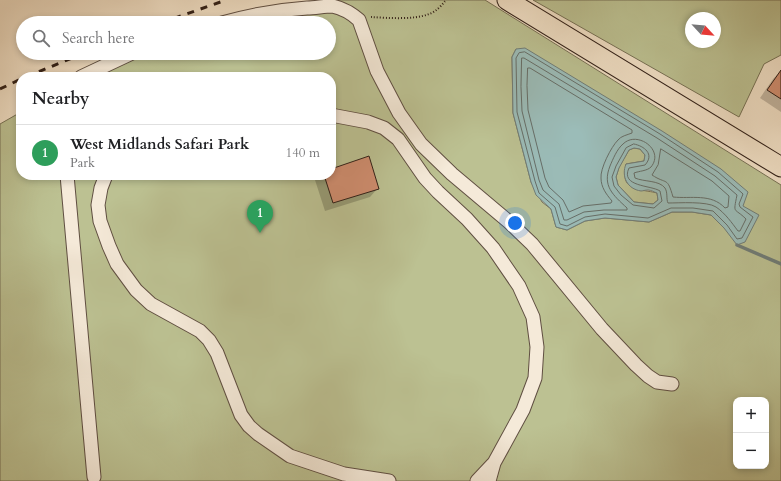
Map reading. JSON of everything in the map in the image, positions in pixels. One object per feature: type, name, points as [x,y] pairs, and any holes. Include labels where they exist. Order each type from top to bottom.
[{"type":"highway","points":[[507,0],[781,167]]},
{"type":"lane","points":[[246,16],[282,10],[332,6],[345,10],[359,20],[377,71],[399,113],[421,144],[452,174],[509,222],[532,244],[602,329],[636,365],[648,376],[658,382],[672,384]]},
{"type":"lane","points":[[92,72],[117,60]]},
{"type":"lane","points":[[336,116],[368,122],[384,128],[398,139],[425,178],[467,219],[493,248],[519,286],[533,317],[536,347],[535,378],[523,410],[494,463],[489,481]]},
{"type":"lane","points":[[67,180],[94,477]]},
{"type":"lane","points":[[104,180],[98,205],[100,221],[108,246],[117,264],[136,290],[151,304],[200,330],[209,340],[217,353],[241,415],[249,426],[290,456],[346,477],[389,481]]},
{"type":"lane","points":[[477,481],[494,463]]},
{"type":"path","points":[[352,14],[385,18],[407,18],[429,14],[441,6],[446,0]]},
{"type":"green space","points":[[322,0],[485,0],[781,185],[781,481],[0,481],[0,124],[16,115],[16,180],[336,180],[336,72],[92,72],[117,60],[336,60],[336,16],[252,16]],"holes":[[[516,49],[743,206],[724,228],[711,215],[692,212],[672,212],[649,222],[605,218],[585,221],[567,230],[556,227],[551,209],[542,202],[531,182],[513,113],[512,57]]]},
{"type":"green space","points":[[533,0],[781,0],[781,55],[764,64],[739,117]]},
{"type":"green space","points":[[634,148],[640,149],[645,155],[644,161],[626,164],[626,182],[638,189],[657,193],[658,200],[653,204],[634,202],[618,185],[616,177],[619,167],[629,150]]},
{"type":"water","points":[[525,48],[662,131],[721,169],[748,192],[743,206],[759,215],[745,242],[737,245],[724,228],[711,215],[692,212],[672,212],[649,222],[605,218],[585,221],[567,230],[556,227],[551,209],[536,195],[531,182],[513,113],[512,57],[516,49]],"holes":[[[634,148],[640,149],[645,155],[644,161],[626,164],[624,173],[626,181],[632,188],[641,191],[649,190],[657,193],[658,200],[653,204],[634,202],[618,185],[616,177],[619,168],[629,150]]]},
{"type":"building","points":[[781,70],[781,99],[767,90]]},
{"type":"building","points":[[369,156],[379,189],[333,203],[326,180],[336,180],[336,167]]},
{"type":"waterway","points":[[737,245],[781,264]]},
{"type":"railway","points":[[181,16],[226,0]]},
{"type":"railway","points":[[38,72],[67,60]]},
{"type":"railway","points":[[0,89],[16,81]]},
{"type":"place","name":"West Midlands Safari Park","points":[[260,233]]}]
